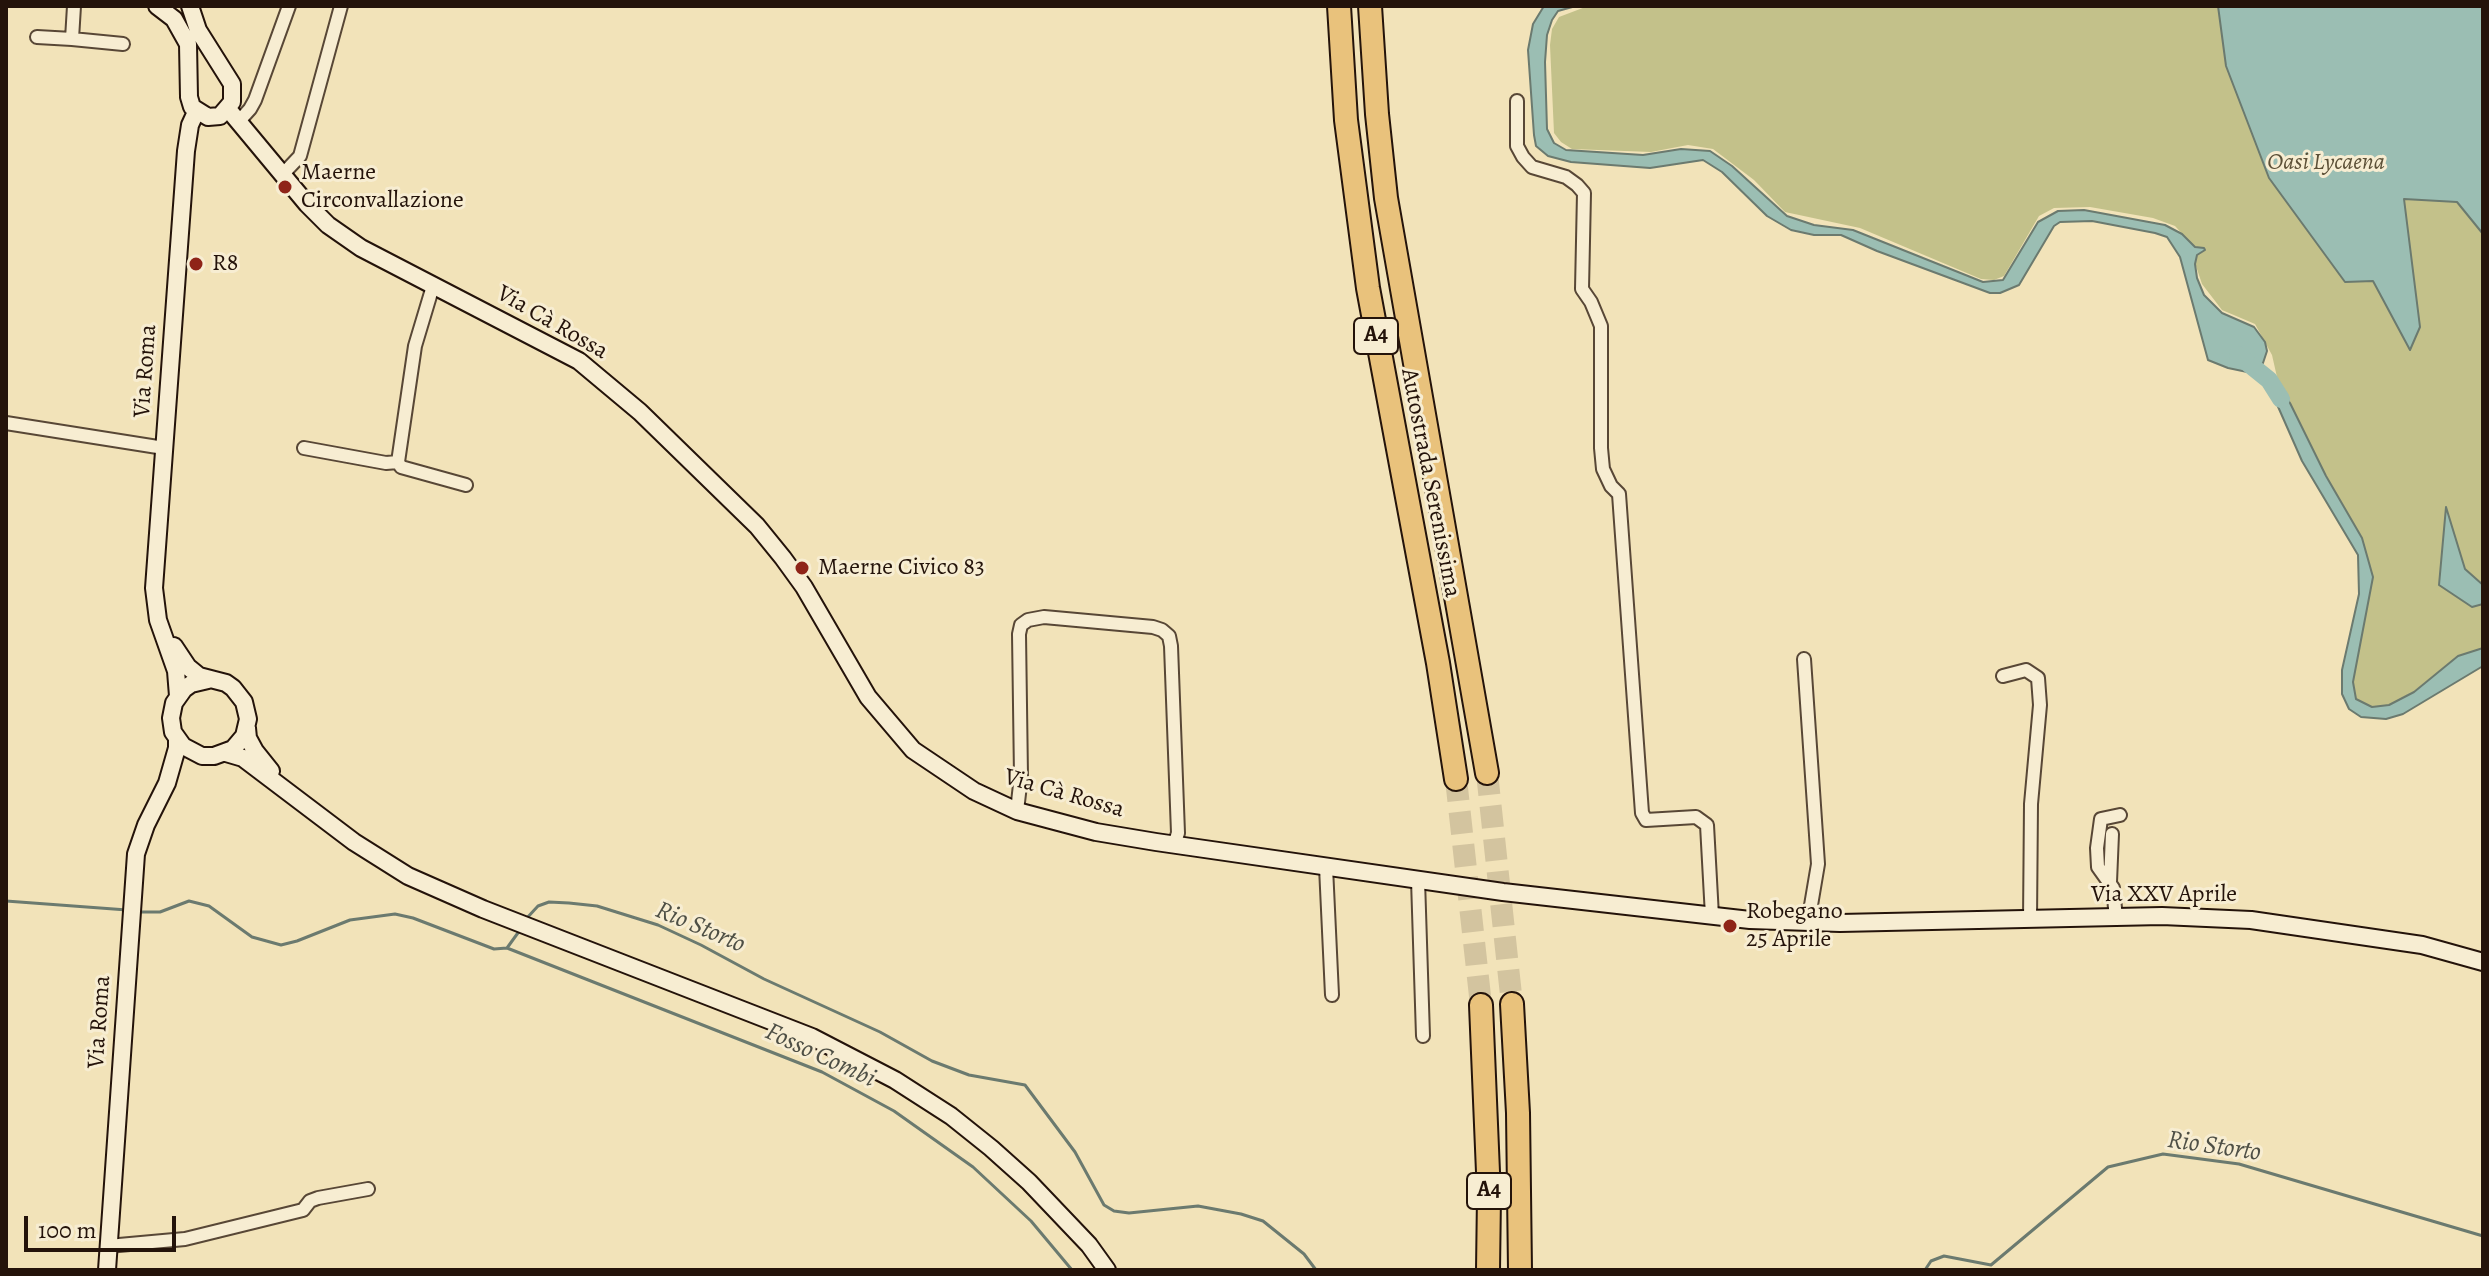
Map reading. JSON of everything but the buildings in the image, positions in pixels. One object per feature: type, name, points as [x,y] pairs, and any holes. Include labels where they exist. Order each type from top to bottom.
[{"type":"highway","name":"Autostrada Serenissima","points":[[1339,6],[1346,120],[1368,288],[1438,663],[1456,779]]},
{"type":"highway","name":"Autostrada Serenissima","points":[[1370,6],[1386,198],[1487,773]]},
{"type":"highway","name":"A4","points":[[1512,1004],[1518,1113],[1520,1270]]},
{"type":"highway","name":"A4","points":[[1481,1005],[1489,1182],[1488,1270]]},
{"type":"main road","points":[[157,6],[174,19],[185,36],[189,58],[189,97],[196,112],[208,117],[234,114],[232,84],[198,30],[190,6]]},
{"type":"main road","name":"Via Roma","points":[[178,696],[176,671],[158,620],[154,588],[187,138],[196,112]]},
{"type":"main road","name":"Via Cà Rossa","points":[[234,114],[328,225],[361,248],[579,361],[640,412],[757,526],[783,558],[804,587],[868,697],[913,750],[974,791],[1017,811],[1096,832],[1174,845],[1565,900],[1712,916],[1840,923]]},
{"type":"main road","points":[[164,634],[188,667],[199,676],[226,683],[239,694],[247,710],[247,728],[255,751],[282,785]]},
{"type":"main road","points":[[167,783],[177,739],[171,718],[178,696],[191,684],[208,680]]},
{"type":"main road","points":[[226,753],[239,743],[247,728]]},
{"type":"main road","points":[[177,739],[192,753],[202,756]]},
{"type":"main road","points":[[167,783],[192,759],[226,753],[243,758],[282,785],[318,816],[408,876],[483,909],[812,1037],[895,1080],[951,1116],[1029,1182],[1089,1245],[1107,1270]]},
{"type":"main road","name":"Via Roma","points":[[107,1270],[136,854],[146,825],[167,783]]},
{"type":"main road","name":"Via XXV Aprile","points":[[1840,923],[2162,916],[2251,920],[2422,945],[2483,962]]},
{"type":"street","points":[[72,39],[74,6]]},
{"type":"street","points":[[234,114],[250,109],[255,100],[289,6]]},
{"type":"street","points":[[283,174],[300,156],[341,6]]},
{"type":"street","points":[[37,37],[123,44]]},
{"type":"street","points":[[1517,101],[1517,146],[1523,157],[1532,167],[1566,177],[1584,193],[1582,289],[1601,326],[1602,458],[1607,477],[1619,494],[1642,813],[1646,820],[1696,817],[1707,825],[1712,916]]},
{"type":"street","points":[[433,286],[415,346],[398,462],[401,467],[466,485]]},
{"type":"street","points":[[6,423],[164,448]]},
{"type":"street","points":[[304,448],[386,463],[398,462]]},
{"type":"street","points":[[1017,811],[1021,776],[1021,625],[1028,620],[1044,617],[1153,627],[1169,636],[1171,646],[1178,833],[1174,845]]},
{"type":"street","points":[[1804,659],[1818,864],[1808,923]]},
{"type":"street","points":[[2003,676],[2026,670],[2038,678],[2040,705],[2031,804],[2030,920]]},
{"type":"street","points":[[2110,882],[2098,867],[2101,819],[2120,815]]},
{"type":"street","points":[[2112,834],[2110,882],[2116,918]]},
{"type":"street","points":[[1326,867],[1332,995]]},
{"type":"street","points":[[1418,880],[1423,1036]]},
{"type":"street","points":[[108,1246],[185,1239],[303,1210],[310,1201],[318,1198],[368,1189]]},
{"type":"green space","name":"Oasi Lycaena","points":[[1588,6],[2483,6],[2483,648],[2458,656],[2414,691],[2389,705],[2372,707],[2356,699],[2353,682],[2373,577],[2362,538],[2326,476],[2277,377],[2272,355],[2255,324],[2222,310],[2202,284],[2187,239],[2175,226],[2153,218],[2090,207],[2054,208],[2039,216],[2004,276],[1994,280],[1981,279],[1860,228],[1785,212],[1754,180],[1713,149],[1688,145],[1651,152],[1572,149],[1554,133],[1550,45],[1552,29],[1559,17]]},
{"type":"water","points":[[1544,6],[1576,6],[1558,11],[1552,20],[1547,35],[1545,62],[1547,129],[1554,143],[1566,150],[1643,155],[1681,149],[1710,151],[1732,166],[1787,216],[1814,225],[1853,230],[1983,282],[2003,280],[2038,222],[2058,211],[2084,210],[2165,225],[2182,234],[2195,247],[2204,248],[2197,255],[2195,264],[2204,295],[2222,313],[2254,327],[2265,342],[2267,351],[2263,363],[2252,373],[2208,360],[2180,257],[2167,237],[2155,233],[2092,221],[2060,222],[2054,226],[2019,285],[2000,293],[1990,293],[1841,235],[1814,235],[1791,230],[1767,216],[1722,172],[1703,160],[1650,168],[1571,162],[1548,156],[1536,146],[1528,50],[1533,24]]},
{"type":"water","points":[[2218,6],[2483,6],[2483,234],[2457,202],[2404,199],[2420,327],[2410,350],[2373,281],[2345,282],[2269,178],[2226,66]]},
{"type":"water","points":[[2272,377],[2290,403],[2326,476],[2362,538],[2373,577],[2353,682],[2356,699],[2372,707],[2389,705],[2414,692],[2458,656],[2483,648],[2483,666],[2403,714],[2386,719],[2361,717],[2349,709],[2342,694],[2342,670],[2359,594],[2358,555],[2302,461],[2268,384]]},
{"type":"water","points":[[2446,507],[2465,569],[2483,585],[2483,604],[2472,607],[2439,585]]},
{"type":"waterway","points":[[2238,355],[2269,380],[2281,399]]},
{"type":"waterway","name":"Rio Storto","points":[[6,901],[127,910]]},
{"type":"waterway","name":"Rio Storto","points":[[138,912],[160,912],[189,901],[209,906],[252,937],[281,945],[350,920],[395,914],[494,949],[507,948],[520,930]]},
{"type":"waterway","name":"Rio Storto","points":[[526,919],[538,906],[549,902],[597,906],[658,925],[764,979],[880,1032],[932,1061],[969,1075],[1025,1085],[1075,1152],[1104,1205],[1114,1211],[1129,1213],[1198,1206],[1241,1214],[1263,1221],[1304,1254],[1316,1270]]},
{"type":"waterway","name":"Fosso Combi","points":[[507,948],[822,1072],[894,1111],[973,1167],[1031,1221],[1072,1270]]},
{"type":"waterway","name":"Rio Storto","points":[[1925,1270],[1931,1261],[1944,1256],[1991,1265],[2108,1167],[2163,1154],[2239,1164],[2483,1236]]},
{"type":"tunnel","points":[[1487,773],[1512,1004]]},
{"type":"tunnel","points":[[1456,779],[1481,1005]]},
{"type":"place","name":"Maerne Circonvallazione","points":[[285,187]]},
{"type":"place","name":"R8","points":[[196,264]]},
{"type":"place","name":"Maerne Civico 83","points":[[802,568]]},
{"type":"place","name":"Robegano 25 Aprile","points":[[1730,926]]}]
